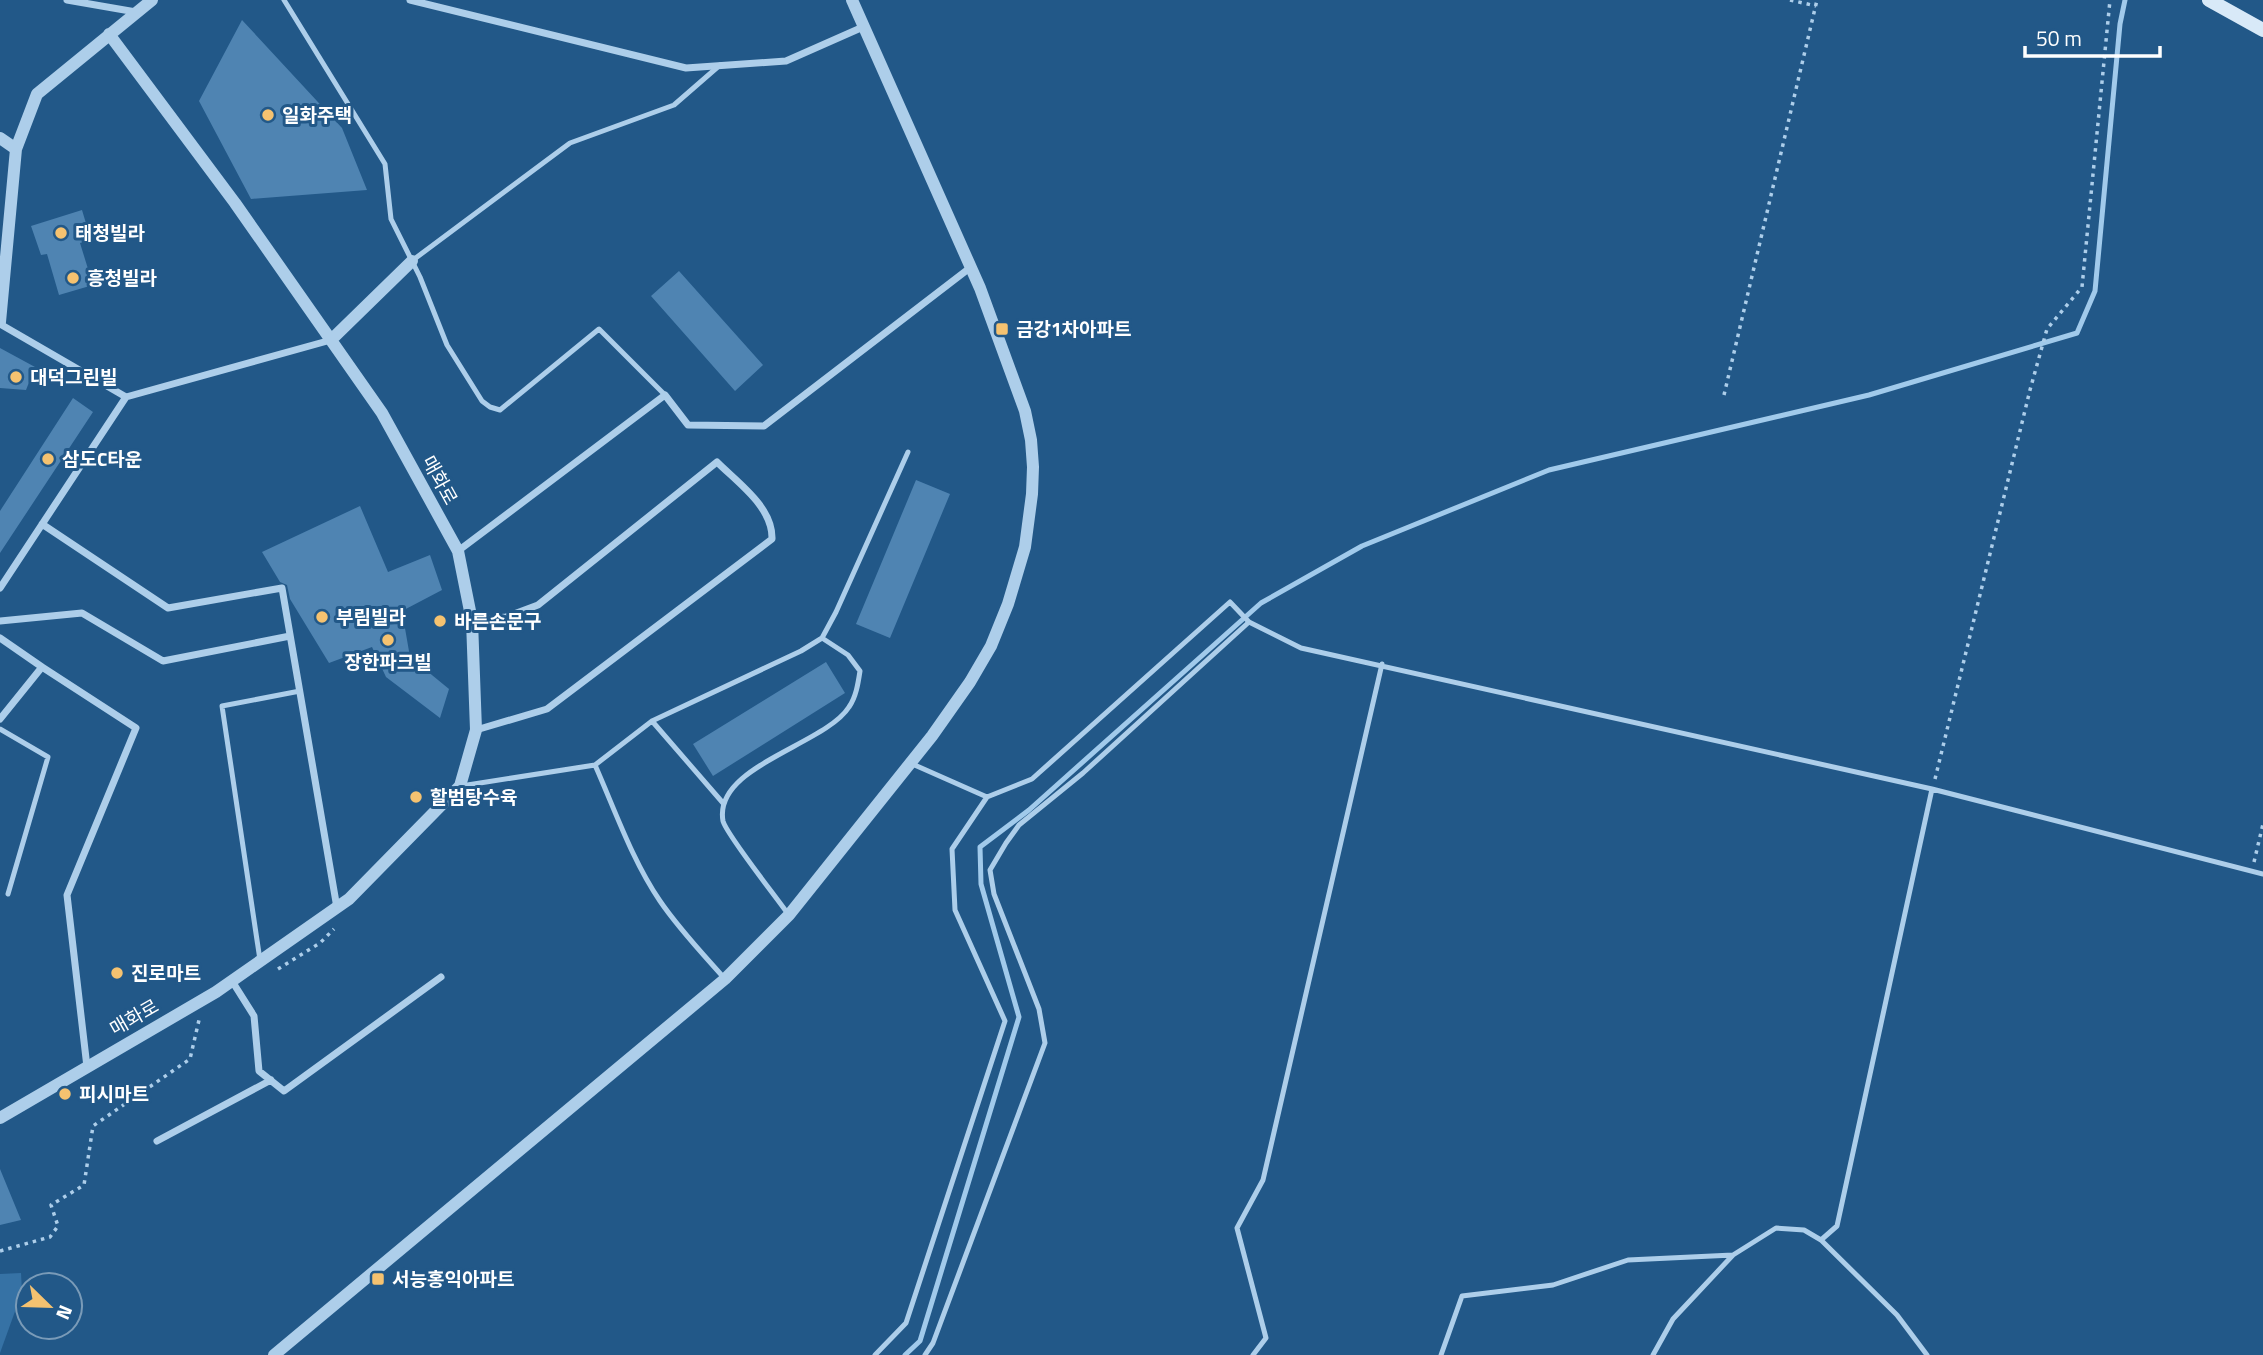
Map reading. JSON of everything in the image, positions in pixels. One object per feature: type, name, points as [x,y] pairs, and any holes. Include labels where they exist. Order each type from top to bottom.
[{"type":"main road","points":[[2208,0],[2263,30]]},
{"type":"street","points":[[66,0],[137,12]]},
{"type":"street","points":[[127,397],[0,323],[16,149],[37,94],[152,0]]},
{"type":"street","points":[[410,0],[686,68],[786,61],[863,27]]},
{"type":"street","points":[[274,1355],[725,979],[789,915],[910,763],[970,681],[991,646],[1026,547],[1032,494],[1031,440],[1025,411],[971,267],[852,0]]},
{"type":"street","name":"매화로","points":[[0,1118],[232,981],[349,900],[460,786],[476,730],[472,621],[458,551],[382,413],[235,203],[109,34]]},
{"type":"street","points":[[0,138],[16,149]]},
{"type":"street","points":[[0,588],[127,397],[331,340],[412,261]]},
{"type":"street","points":[[458,551],[665,395],[688,425],[764,426],[971,267]]},
{"type":"street","points":[[472,621],[506,617],[538,605],[717,462],[769,517],[772,538],[547,709],[476,730]]},
{"type":"street","points":[[43,524],[168,608],[282,589],[337,908]]},
{"type":"street","points":[[0,621],[82,613],[163,661],[290,636]]},
{"type":"street","points":[[0,638],[136,728],[68,895],[87,1067]]},
{"type":"street","points":[[0,719],[42,667]]},
{"type":"street","points":[[232,981],[254,1016],[260,1072],[284,1091],[441,977]]},
{"type":"street","points":[[157,1141],[271,1080]]},
{"type":"lane","points":[[285,0],[385,164],[391,219],[412,261],[447,345],[482,401],[500,410],[598,329],[665,395]]},
{"type":"lane","points":[[412,261],[570,143],[674,105],[720,65]]},
{"type":"lane","points":[[460,786],[595,765],[652,721],[802,651],[822,638],[908,452]]},
{"type":"lane","points":[[875,1355],[906,1323],[1005,1021],[956,909],[952,849],[987,797],[1032,779],[1230,602],[1249,622],[1300,648],[1382,664],[1932,789],[2263,874]]},
{"type":"lane","points":[[925,1355],[933,1343],[1045,1043],[1039,1009],[994,894],[990,870],[1019,825],[1083,773],[1249,622]]},
{"type":"lane","points":[[789,915],[724,824],[723,803],[732,786],[833,722],[848,709],[856,693],[860,671],[848,655],[822,638]]},
{"type":"lane","points":[[1253,1355],[1266,1338],[1237,1228],[1263,1181],[1382,664]]},
{"type":"lane","points":[[261,961],[222,706],[300,691]]},
{"type":"lane","points":[[652,721],[723,803]]},
{"type":"lane","points":[[0,729],[48,757],[8,894]]},
{"type":"lane","points":[[910,763],[987,797]]},
{"type":"lane","points":[[595,765],[633,851],[659,900],[725,979]]},
{"type":"lane","points":[[1821,1240],[1837,1226],[1932,789]]},
{"type":"lane","points":[[1654,1355],[1673,1319],[1732,1255],[1776,1227],[1804,1230],[1821,1240],[1897,1315],[1927,1355]]},
{"type":"lane","points":[[1441,1355],[1462,1296],[1553,1285],[1628,1259],[1732,1255]]},
{"type":"path","points":[[1790,0],[1816,6]]},
{"type":"path","points":[[1724,395],[1817,0]]},
{"type":"path","points":[[1932,789],[2047,329],[2082,287],[2110,0]]},
{"type":"path","points":[[2252,871],[2263,824]]},
{"type":"shaded area","points":[[14,1273],[14,1314],[0,1353],[0,1274]]},
{"type":"building","name":"일화주택","points":[[242,20],[342,128],[367,190],[251,199],[199,101]]},
{"type":"building","points":[[82,210],[91,240],[80,243],[93,285],[59,295],[47,254],[41,255],[31,226]]},
{"type":"building","points":[[679,271],[763,365],[735,391],[651,296]]},
{"type":"building","name":"대덕그린빌","points":[[0,348],[35,367],[26,390],[0,388]]},
{"type":"building","points":[[73,398],[93,412],[0,553],[0,511]]},
{"type":"building","points":[[916,480],[950,494],[890,638],[856,624]]},
{"type":"building","points":[[360,506],[388,572],[430,555],[442,590],[402,611],[410,657],[449,689],[440,718],[386,677],[372,647],[329,663],[290,599],[287,585],[280,582],[262,552]]},
{"type":"building","points":[[826,662],[845,693],[713,776],[693,744]]},
{"type":"building","points":[[0,1169],[21,1220],[0,1225]]},
{"type":"waterway","points":[[905,1355],[920,1341],[1019,1017],[981,884],[980,847],[1029,810],[1261,603],[1362,546],[1549,470],[1869,395],[2077,333],[2095,291],[2120,24],[2125,0]]},
{"type":"place","name":"일화주택","points":[[268,115]]},
{"type":"place","name":"태청빌라","points":[[61,233]]},
{"type":"place","name":"흥청빌라","points":[[73,278]]},
{"type":"place","name":"금강1차아파트","points":[[1002,329]]},
{"type":"place","name":"대덕그린빌","points":[[16,377]]},
{"type":"place","name":"삼도C타운","points":[[48,459]]},
{"type":"place","name":"부림빌라","points":[[322,617]]},
{"type":"place","name":"바른손문구","points":[[440,621]]},
{"type":"place","name":"장한파크빌","points":[[388,640]]},
{"type":"place","name":"할범탕수육","points":[[416,797]]},
{"type":"place","name":"진로마트","points":[[117,973]]},
{"type":"place","name":"피시마트","points":[[65,1094]]},
{"type":"place","name":"서능홍익아파트","points":[[378,1279]]}]
